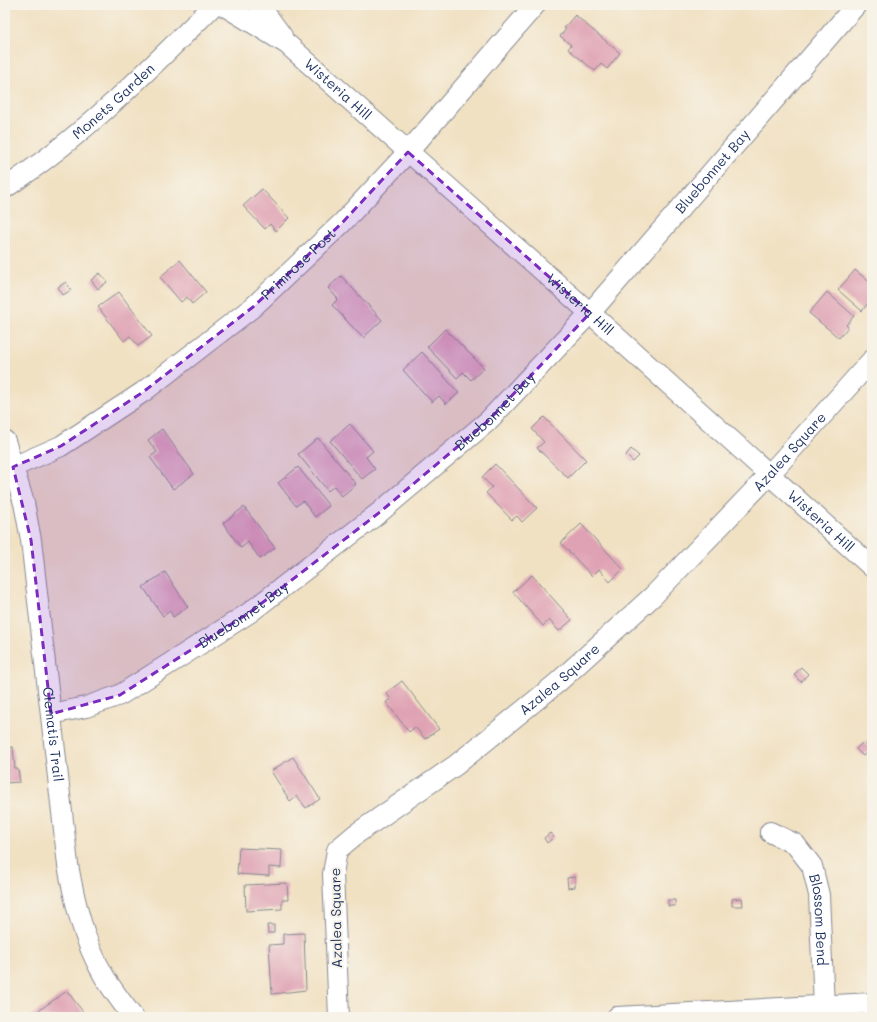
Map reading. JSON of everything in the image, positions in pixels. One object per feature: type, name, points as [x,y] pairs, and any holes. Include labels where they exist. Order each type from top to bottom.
[{"type":"street","name":"Monets Garden","points":[[5,188],[40,165],[90,124],[156,63],[214,5]]},
{"type":"street","name":"Wisteria Hill","points":[[223,5],[288,44],[872,567]]},
{"type":"street","name":"Wisteria Hill","points":[[259,5],[288,44]]},
{"type":"street","name":"Primrose Post","points":[[14,467],[61,446],[143,392],[253,307],[342,223],[408,152],[535,5]]},
{"type":"street","name":"Bluebonnet Bay","points":[[50,714],[86,707],[120,695],[249,613],[380,512],[488,421],[590,313],[856,5]]},
{"type":"street","name":"Azalea Square","points":[[339,1017],[334,874],[337,850],[356,834],[456,765],[557,683],[653,596],[769,475],[872,360]]},
{"type":"street","name":"Clematis Trail","points":[[5,441],[24,503],[31,540],[68,865],[75,902],[87,941],[104,976],[133,1017]]},
{"type":"street","name":"Blossom Bend","points":[[770,832],[795,844],[812,866],[819,895],[824,1006]]},
{"type":"street","points":[[617,1017],[872,1003]]},
{"type":"highlighted area","points":[[408,152],[590,313],[488,421],[380,512],[249,613],[120,695],[51,714],[31,540],[13,467],[61,446],[143,392],[253,307],[342,223]]},
{"type":"building","points":[[575,15],[620,53],[607,69],[601,64],[595,71],[568,49],[571,45],[560,36],[566,29],[564,28]]},
{"type":"building","points":[[262,189],[289,218],[276,231],[270,224],[265,229],[243,206]]},
{"type":"building","points":[[180,260],[206,292],[192,304],[187,297],[181,302],[160,277]]},
{"type":"building","points":[[855,270],[872,284],[872,298],[862,311],[838,290]]},
{"type":"building","points":[[100,273],[107,282],[98,289],[91,280]]},
{"type":"building","points":[[341,276],[382,320],[363,338],[332,305],[338,299],[328,288]]},
{"type":"building","points":[[66,282],[71,290],[63,295],[58,287]]},
{"type":"building","points":[[119,292],[152,336],[138,346],[130,336],[124,341],[98,307]]},
{"type":"building","points":[[827,292],[854,316],[846,325],[848,327],[839,338],[809,313]]},
{"type":"building","points":[[445,329],[484,368],[471,380],[463,372],[457,378],[427,347]]},
{"type":"building","points":[[422,352],[459,393],[446,404],[439,396],[432,402],[403,370]]},
{"type":"building","points":[[544,417],[586,460],[568,478],[537,448],[544,442],[532,429]]},
{"type":"building","points":[[350,424],[373,451],[366,457],[375,469],[362,479],[330,441]]},
{"type":"building","points":[[162,429],[194,474],[173,489],[150,457],[157,452],[148,440]]},
{"type":"building","points":[[318,438],[356,484],[342,496],[334,486],[328,491],[298,454]]},
{"type":"building","points":[[631,449],[639,456],[633,462],[626,455]]},
{"type":"building","points":[[495,464],[537,508],[522,522],[517,516],[512,520],[486,493],[492,487],[482,477]]},
{"type":"building","points":[[298,467],[329,506],[315,517],[303,501],[296,506],[278,483]]},
{"type":"building","points":[[244,507],[275,548],[260,559],[248,542],[241,548],[223,523]]},
{"type":"building","points":[[581,524],[623,569],[610,582],[599,569],[592,576],[561,543]]},
{"type":"building","points":[[165,572],[188,607],[173,617],[170,611],[163,616],[143,587]]},
{"type":"building","points":[[532,575],[572,620],[559,631],[549,620],[543,626],[513,592]]},
{"type":"building","points":[[801,667],[808,674],[801,682],[794,675]]},
{"type":"building","points":[[402,681],[439,729],[425,739],[415,727],[409,732],[386,702],[391,699],[386,693]]},
{"type":"building","points":[[863,742],[871,749],[863,756],[856,749]]},
{"type":"building","points":[[13,747],[15,769],[18,769],[20,782],[5,783],[5,748]]},
{"type":"building","points":[[293,757],[320,799],[306,808],[297,796],[290,801],[271,771]]},
{"type":"building","points":[[550,833],[554,837],[547,843],[544,838]]},
{"type":"building","points":[[239,848],[282,850],[281,868],[269,867],[269,876],[237,874]]},
{"type":"building","points":[[575,877],[575,887],[568,888],[567,878]]},
{"type":"building","points":[[287,883],[288,900],[282,900],[282,909],[246,911],[245,885]]},
{"type":"building","points":[[742,898],[743,906],[732,906],[732,899]]},
{"type":"building","points":[[668,900],[675,900],[675,906],[668,906]]},
{"type":"building","points":[[267,925],[274,925],[274,933],[268,933]]},
{"type":"building","points":[[304,933],[306,990],[272,994],[269,945],[283,944],[283,934]]},
{"type":"building","points":[[67,991],[87,1017],[29,1017]]}]
